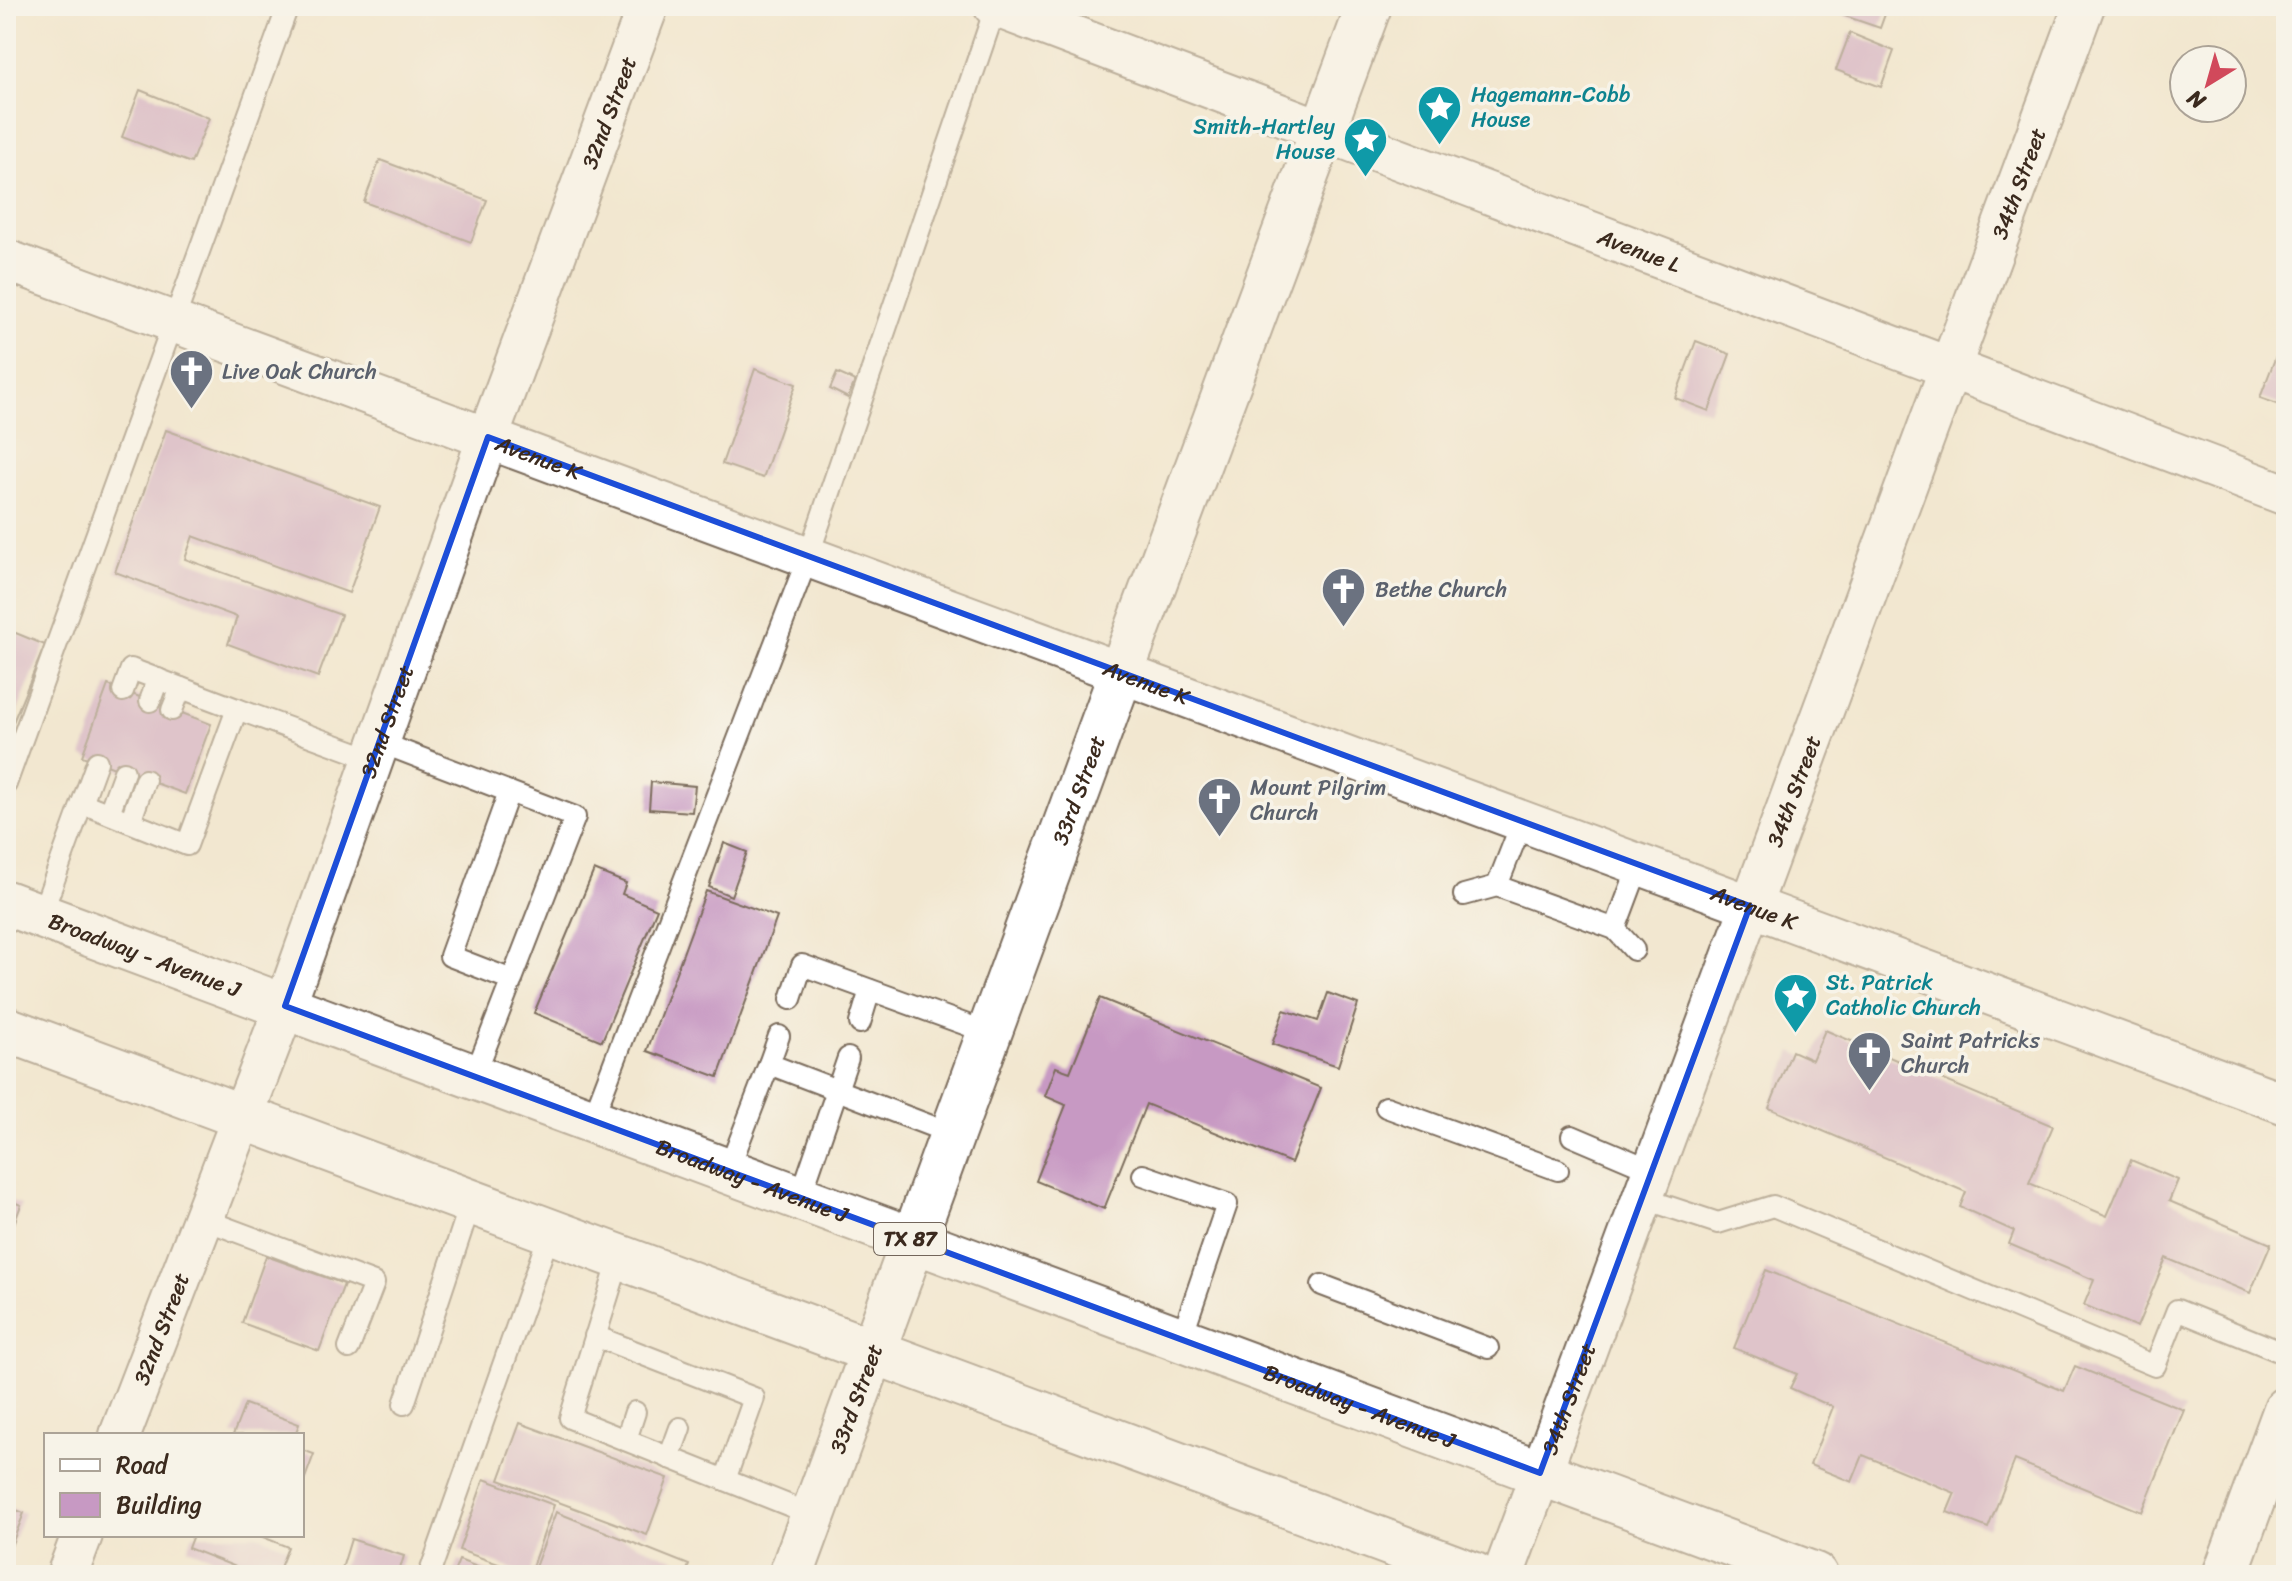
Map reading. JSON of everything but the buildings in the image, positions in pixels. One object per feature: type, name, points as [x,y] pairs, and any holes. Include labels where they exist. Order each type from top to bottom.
[{"type":"main road","name":"33rd Street","points":[[791,1575],[1369,6]]},
{"type":"main road","name":"Broadway - Avenue J","points":[[23,909],[1815,1575]]},
{"type":"main road","points":[[6,1029],[1475,1575]]},
{"type":"main road","points":[[2225,1575],[2286,1409]]},
{"type":"street","name":"32nd Street","points":[[121,1433],[285,1006],[488,437],[648,6]]},
{"type":"street","name":"Avenue L","points":[[995,6],[2286,495]]},
{"type":"street","name":"34th Street","points":[[1503,1575],[2084,6]]},
{"type":"street","name":"Avenue K","points":[[6,260],[2286,1104]]},
{"type":"street","points":[[67,1575],[81,1537]]},
{"type":"lane","points":[[6,784],[288,6]]},
{"type":"lane","points":[[592,1120],[808,557],[995,6]]},
{"type":"lane","points":[[123,691],[131,669],[237,709],[509,792],[575,817],[474,1077]]},
{"type":"lane","points":[[150,701],[158,679]]},
{"type":"lane","points":[[172,710],[181,688]]},
{"type":"lane","points":[[82,803],[187,845],[237,709]]},
{"type":"lane","points":[[23,909],[82,803],[97,762]]},
{"type":"lane","points":[[109,813],[124,772]]},
{"type":"lane","points":[[130,822],[145,780]]},
{"type":"lane","points":[[509,792],[450,956],[512,980]]},
{"type":"lane","points":[[1497,886],[1522,822]]},
{"type":"lane","points":[[1615,929],[1639,865]]},
{"type":"lane","points":[[1464,895],[1497,886],[1615,929],[1634,950]]},
{"type":"lane","points":[[791,999],[802,965],[989,1033]]},
{"type":"lane","points":[[860,1023],[870,990]]},
{"type":"lane","points":[[728,1171],[779,1036]]},
{"type":"lane","points":[[800,1198],[848,1058]]},
{"type":"lane","points":[[769,1064],[952,1134]]},
{"type":"lane","points":[[1386,1107],[1558,1170]]},
{"type":"lane","points":[[1572,1136],[1647,1184],[1718,1223],[1773,1206],[2155,1366],[2177,1310],[2286,1354]]},
{"type":"lane","points":[[1143,1175],[1227,1204],[1181,1339]]},
{"type":"lane","points":[[404,1404],[471,1202]]},
{"type":"lane","points":[[203,1219],[374,1283],[349,1348]]},
{"type":"lane","points":[[429,1575],[550,1232]]},
{"type":"lane","points":[[620,1257],[570,1418],[813,1515]]},
{"type":"lane","points":[[1322,1285],[1488,1348]]},
{"type":"lane","points":[[595,1336],[652,1364],[754,1398],[725,1480]]},
{"type":"lane","points":[[626,1440],[635,1412]]},
{"type":"lane","points":[[669,1458],[680,1428]]},
{"type":"highlighted area","points":[[488,437],[1750,906],[1540,1473],[285,1006]]},
{"type":"place","name":"Hagemann-Cobb House","points":[[1440,146]]},
{"type":"place","name":"Smith-Hartley House","points":[[1366,178]]},
{"type":"place","name":"Live Oak Church","points":[[191,410]]},
{"type":"place","name":"Bethe Church","points":[[1344,628]]},
{"type":"place","name":"Mount Pilgrim Church","points":[[1219,839]]},
{"type":"place","name":"St. Patrick Catholic Church","points":[[1795,1034]]},
{"type":"place","name":"Saint Patricks Church","points":[[1870,1092]]}]
